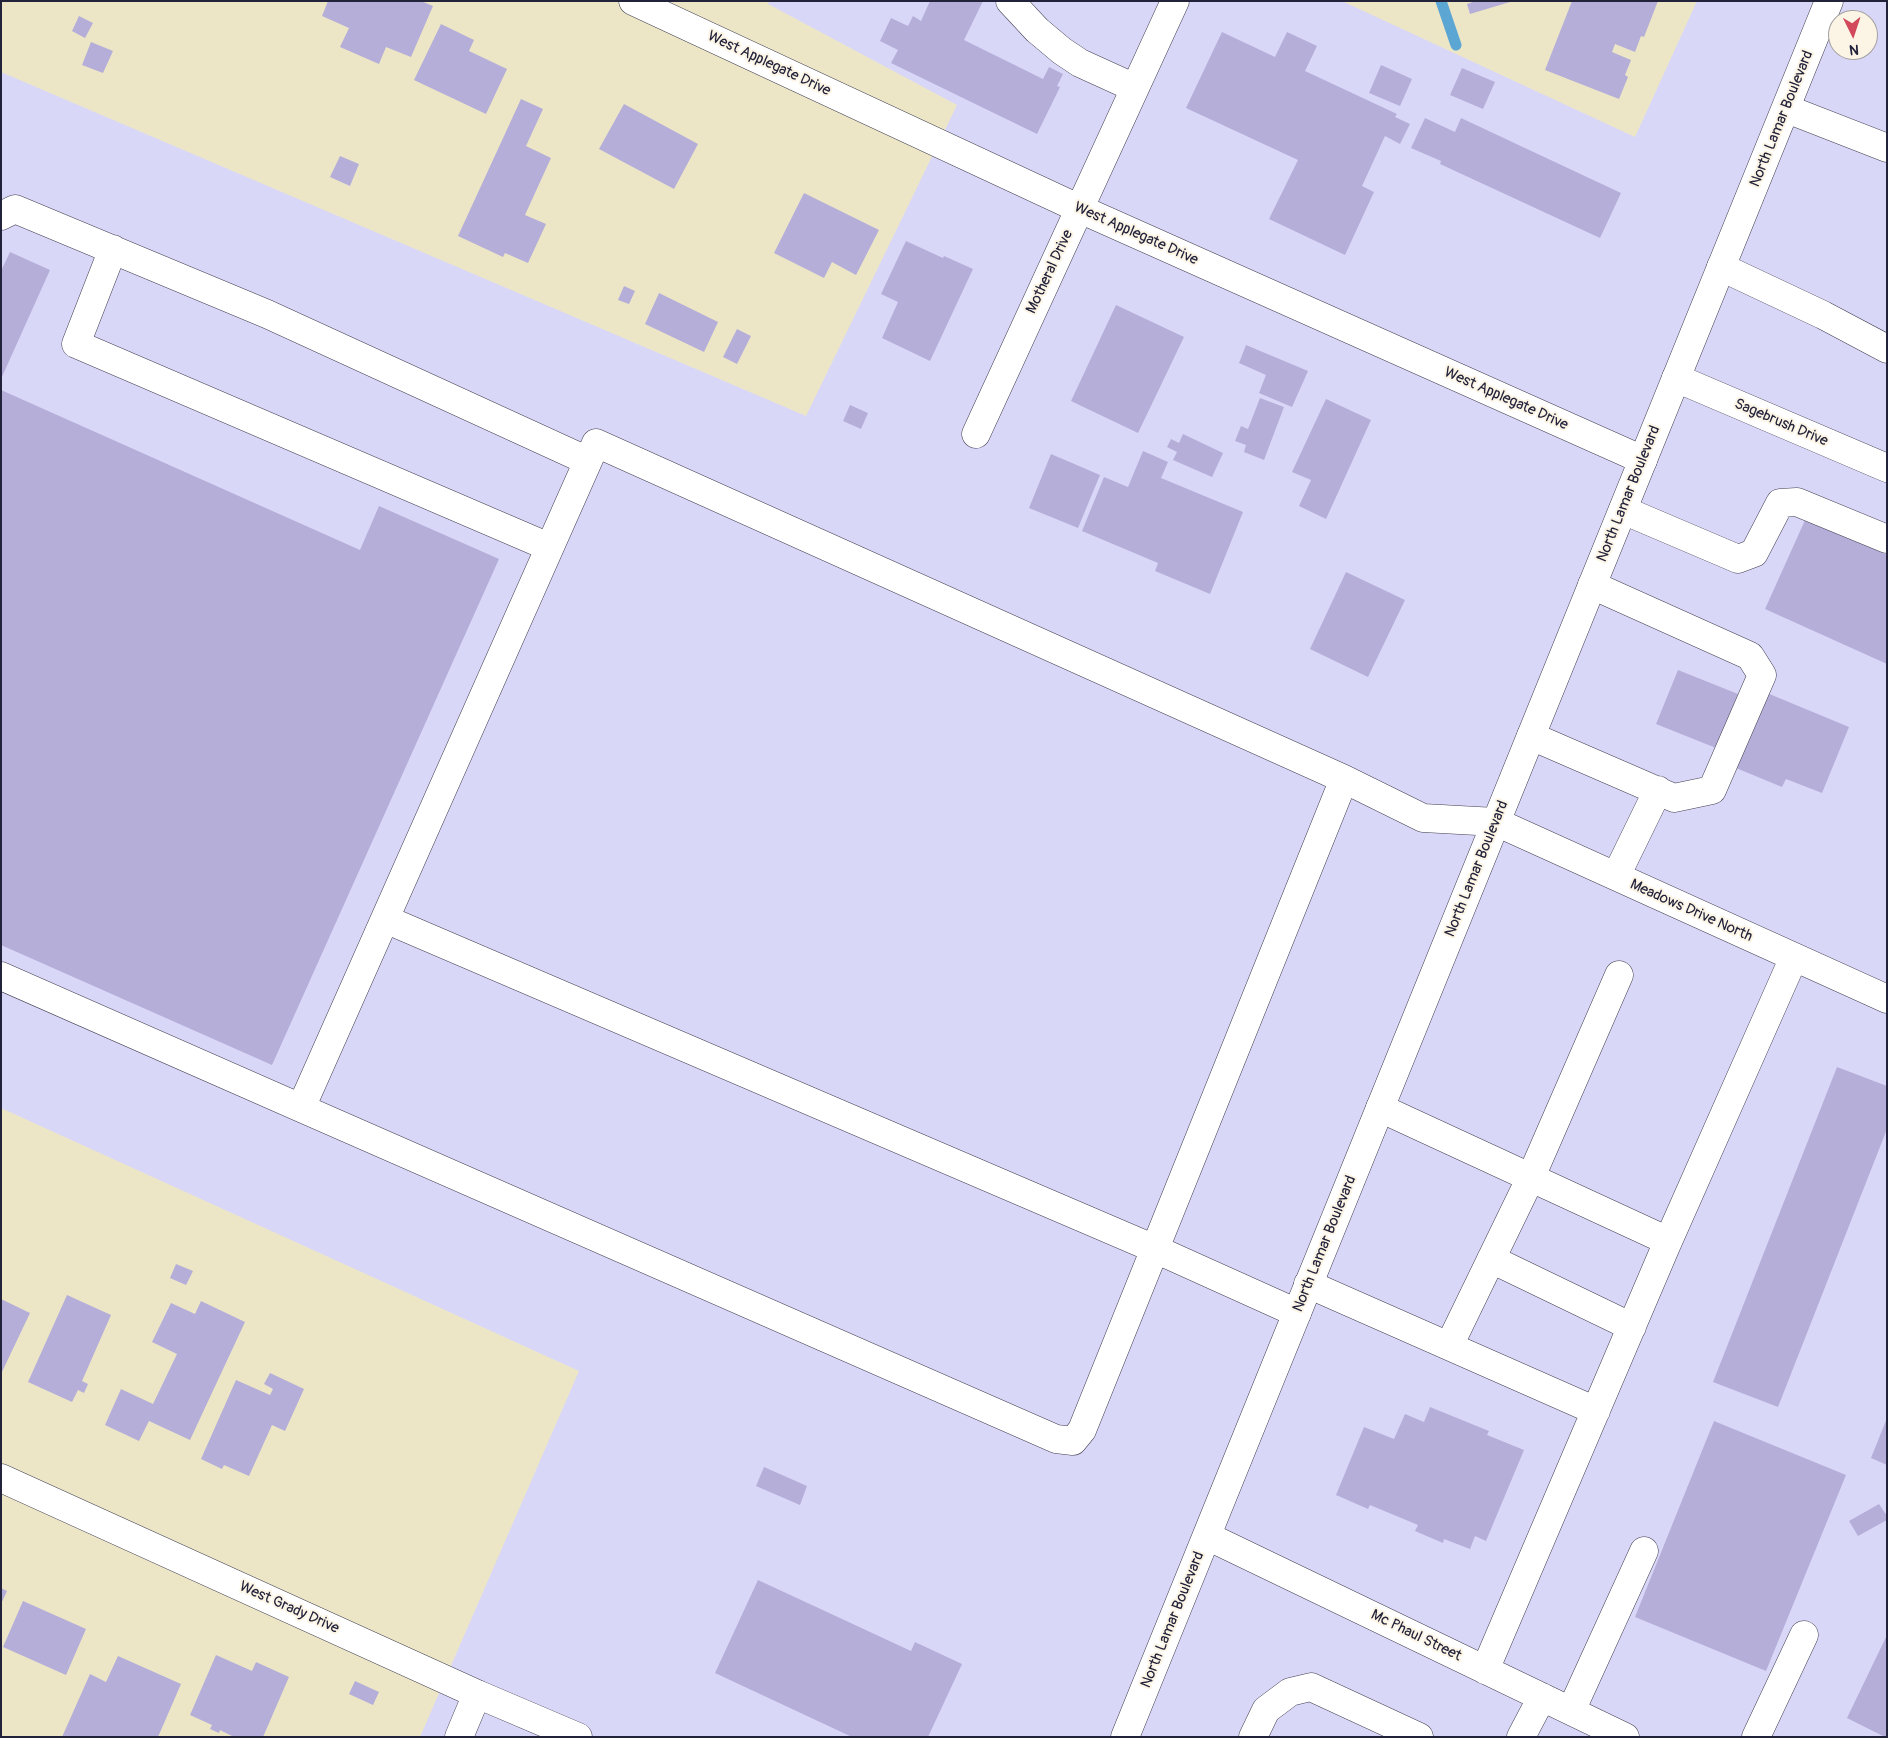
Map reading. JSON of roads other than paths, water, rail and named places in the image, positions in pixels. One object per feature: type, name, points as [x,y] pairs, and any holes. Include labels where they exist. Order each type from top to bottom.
[{"type":"street","name":"West Applegate Drive","points":[[633,1],[1080,209],[1643,460]]},
{"type":"street","points":[[1010,1],[1037,30],[1062,51],[1080,63],[1135,88]]},
{"type":"street","name":"Motheral Drive","points":[[976,434],[1175,1]]},
{"type":"street","name":"North Lamar Boulevard","points":[[1125,1737],[1830,1]]},
{"type":"street","points":[[1786,109],[1887,148]]},
{"type":"street","points":[[1,216],[15,209],[267,314],[588,461]]},
{"type":"street","points":[[113,250],[76,344],[549,547]]},
{"type":"street","points":[[1721,267],[1823,315],[1887,349]]},
{"type":"street","name":"Sagebrush Drive","points":[[1676,378],[1887,468]]},
{"type":"street","points":[[301,1108],[596,442],[1344,778],[1423,818],[1496,822]]},
{"type":"street","points":[[1623,510],[1738,559],[1754,553],[1780,503],[1796,502],[1887,539]]},
{"type":"street","points":[[1531,736],[1674,798],[1712,790],[1762,675],[1750,656],[1592,585]]},
{"type":"street","points":[[1,976],[1056,1439],[1073,1441],[1082,1430],[1344,778]]},
{"type":"street","points":[[1616,876],[1658,790]]},
{"type":"street","name":"Meadows Drive North","points":[[1496,822],[1887,999]]},
{"type":"street","points":[[385,919],[1155,1249],[1297,1313]]},
{"type":"street","points":[[1485,1670],[1668,1241],[1794,958]]},
{"type":"street","points":[[1449,1346],[1531,1177],[1619,975]]},
{"type":"street","points":[[1380,1108],[1668,1241]]},
{"type":"street","points":[[1491,1259],[1632,1327]]},
{"type":"street","points":[[1308,1284],[1596,1411]]},
{"type":"street","name":"West Grady Drive","points":[[1,1478],[477,1694],[578,1737]]},
{"type":"street","name":"Mc Phaul Street","points":[[1206,1536],[1624,1737]]},
{"type":"street","points":[[1571,1711],[1644,1551]]},
{"type":"street","points":[[1756,1737],[1804,1635]]},
{"type":"street","points":[[1253,1737],[1266,1710],[1290,1692],[1311,1687],[1419,1737]]},
{"type":"street","points":[[459,1737],[477,1694]]},
{"type":"street","points":[[1522,1737],[1542,1697]]},
{"type":"waterway","points":[[1441,1],[1456,45]]}]
